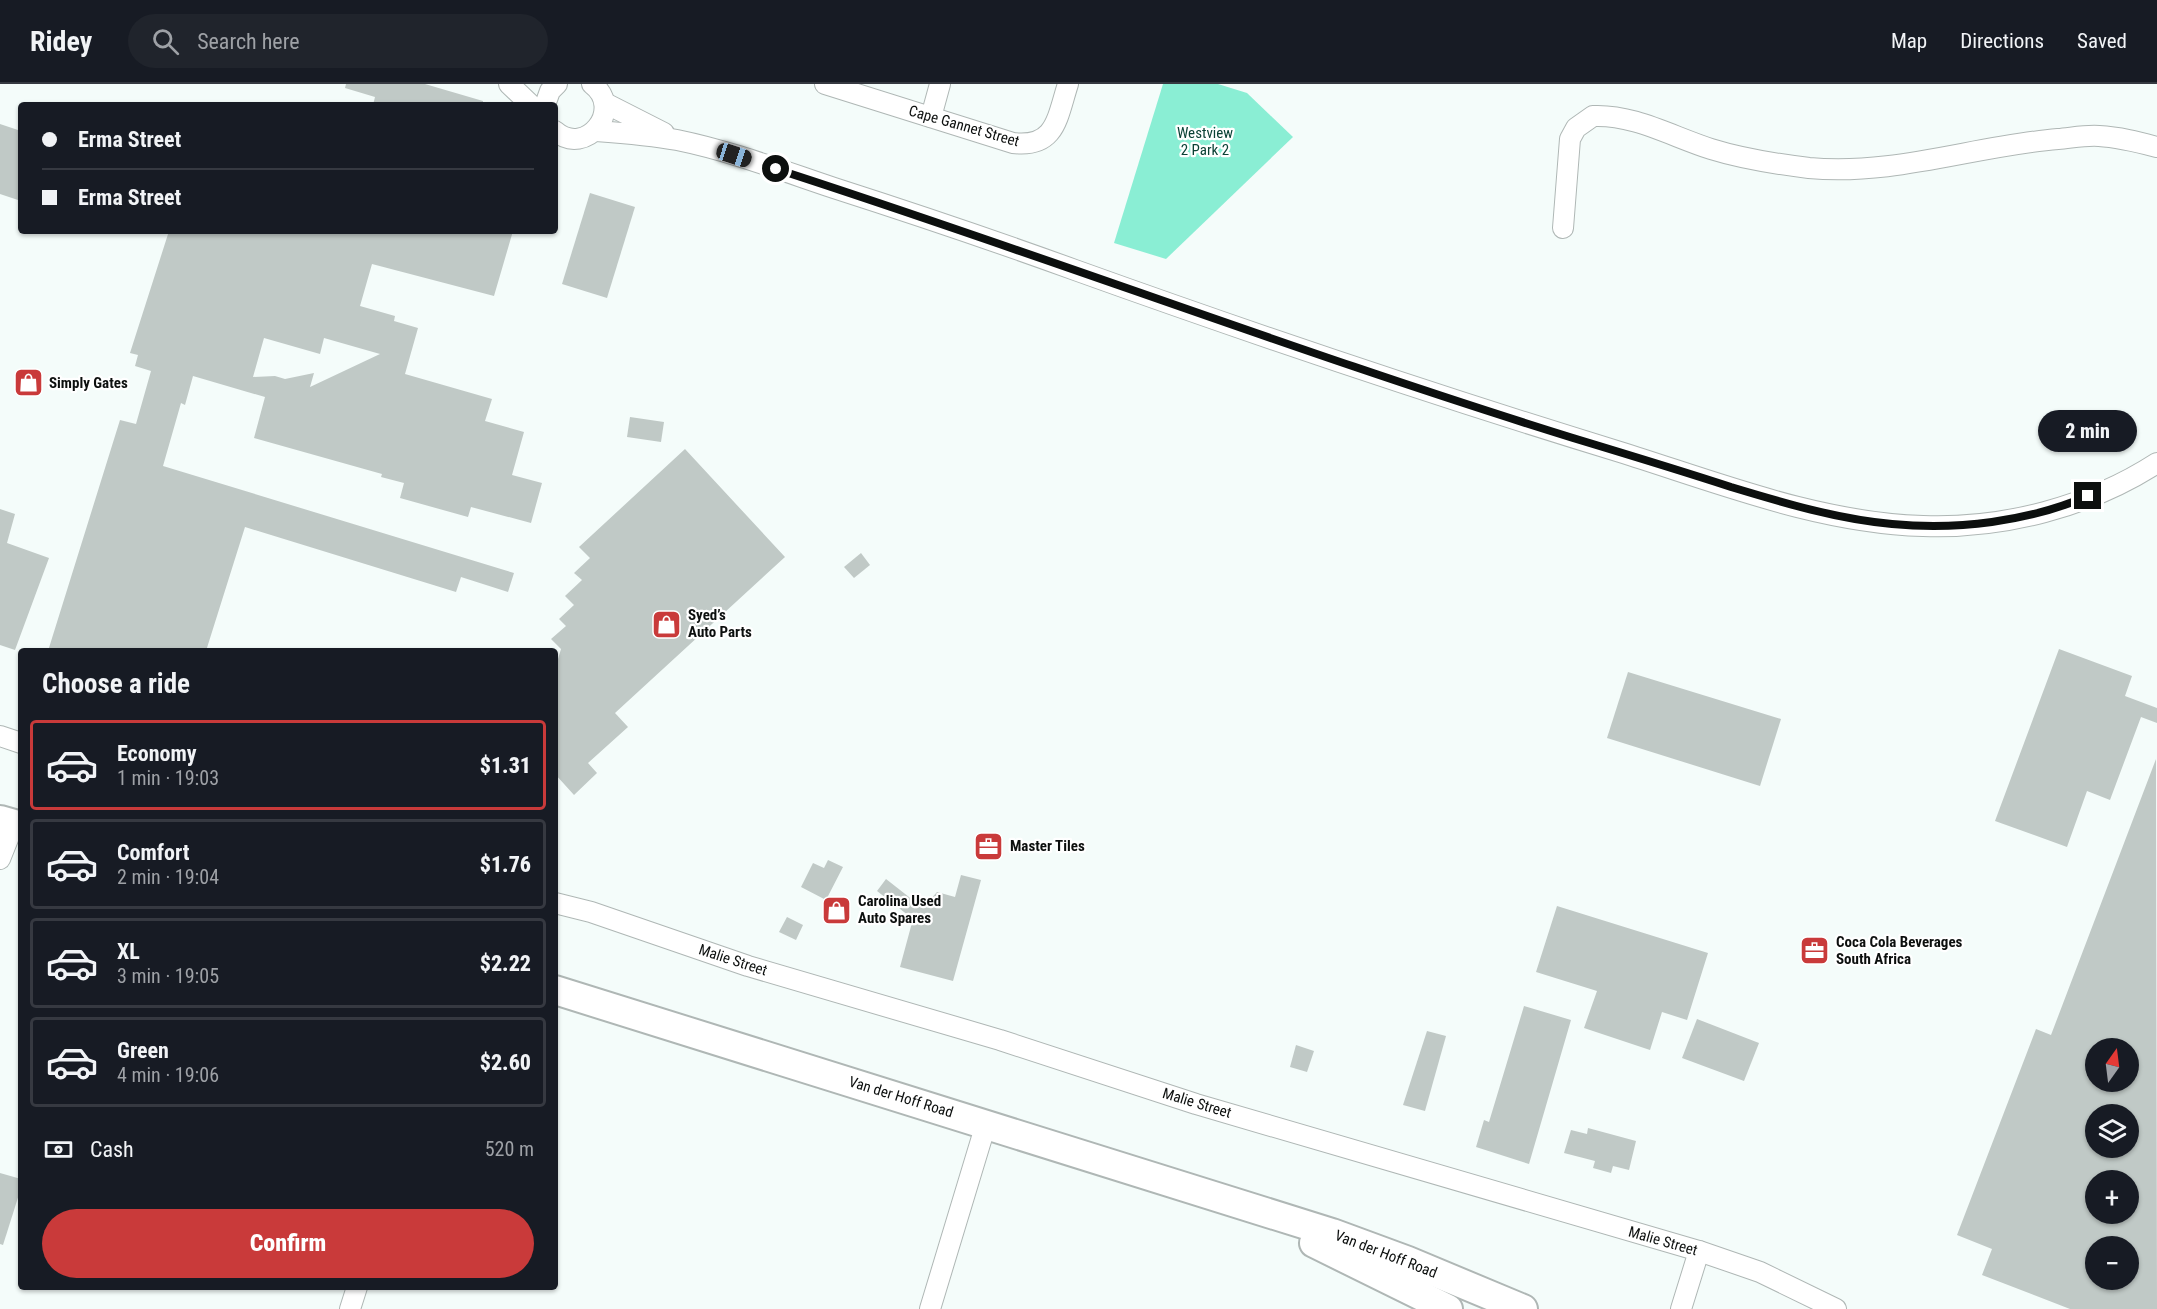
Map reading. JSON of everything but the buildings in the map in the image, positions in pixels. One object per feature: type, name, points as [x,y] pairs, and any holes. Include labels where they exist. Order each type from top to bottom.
[{"type":"main road","name":"Van der Hoff Road","points":[[558,991],[1247,1205],[1408,1261],[1523,1309]]},
{"type":"main road","name":"Van der Hoff Road","points":[[1247,1205],[1330,1252],[1449,1309]]},
{"type":"street","points":[[508,84],[528,102]]},
{"type":"street","points":[[546,102],[550,91],[557,84]]},
{"type":"street","name":"Cape Gannet Street","points":[[825,84],[1013,143],[1035,144],[1044,139],[1052,129],[1068,84]]},
{"type":"street","points":[[931,117],[940,84]]},
{"type":"street","points":[[558,133],[568,138],[578,139],[596,131],[602,123],[599,90]]},
{"type":"street","points":[[599,90],[679,140]]},
{"type":"street","points":[[1563,228],[1570,139],[1576,128],[1593,116],[1620,117],[1712,149],[1756,161],[1811,168],[1856,169],[1908,165],[2037,141],[2098,135],[2128,139],[2157,147]]},
{"type":"street","points":[[596,131],[679,140],[734,155],[964,230],[1220,322],[1438,396],[1798,508],[1890,524],[1936,526],[1997,522],[2073,503],[2120,484],[2155,464]]},
{"type":"street","points":[[0,736],[18,742]]},
{"type":"street","points":[[0,859],[12,823]]},
{"type":"street","name":"Malie Street","points":[[558,904],[591,912],[748,966],[999,1040],[1196,1104],[1699,1251],[1760,1272],[1836,1309]]},
{"type":"street","points":[[930,1309],[986,1124]]},
{"type":"street","points":[[1681,1309],[1699,1251]]},
{"type":"street","points":[[350,1309],[356,1290]]},
{"type":"green space","name":"Westview 2 Park 2","points":[[1163,84],[1218,84],[1247,93],[1293,137],[1166,259],[1114,243]]},
{"type":"place","name":"Simply Gates","points":[[28,383]]},
{"type":"place","name":"Syed’s Auto Parts","points":[[667,624]]},
{"type":"place","name":"Master Tiles","points":[[989,846]]},
{"type":"place","name":"Carolina Used Auto Spares","points":[[837,910]]},
{"type":"place","name":"Coca Cola Beverages South Africa","points":[[1815,951]]},
{"type":"route","points":[[776,169],[964,230],[1220,322],[1438,396],[1798,508],[1890,524],[1967,525],[1997,522],[2037,513],[2073,503],[2088,496]]}]
